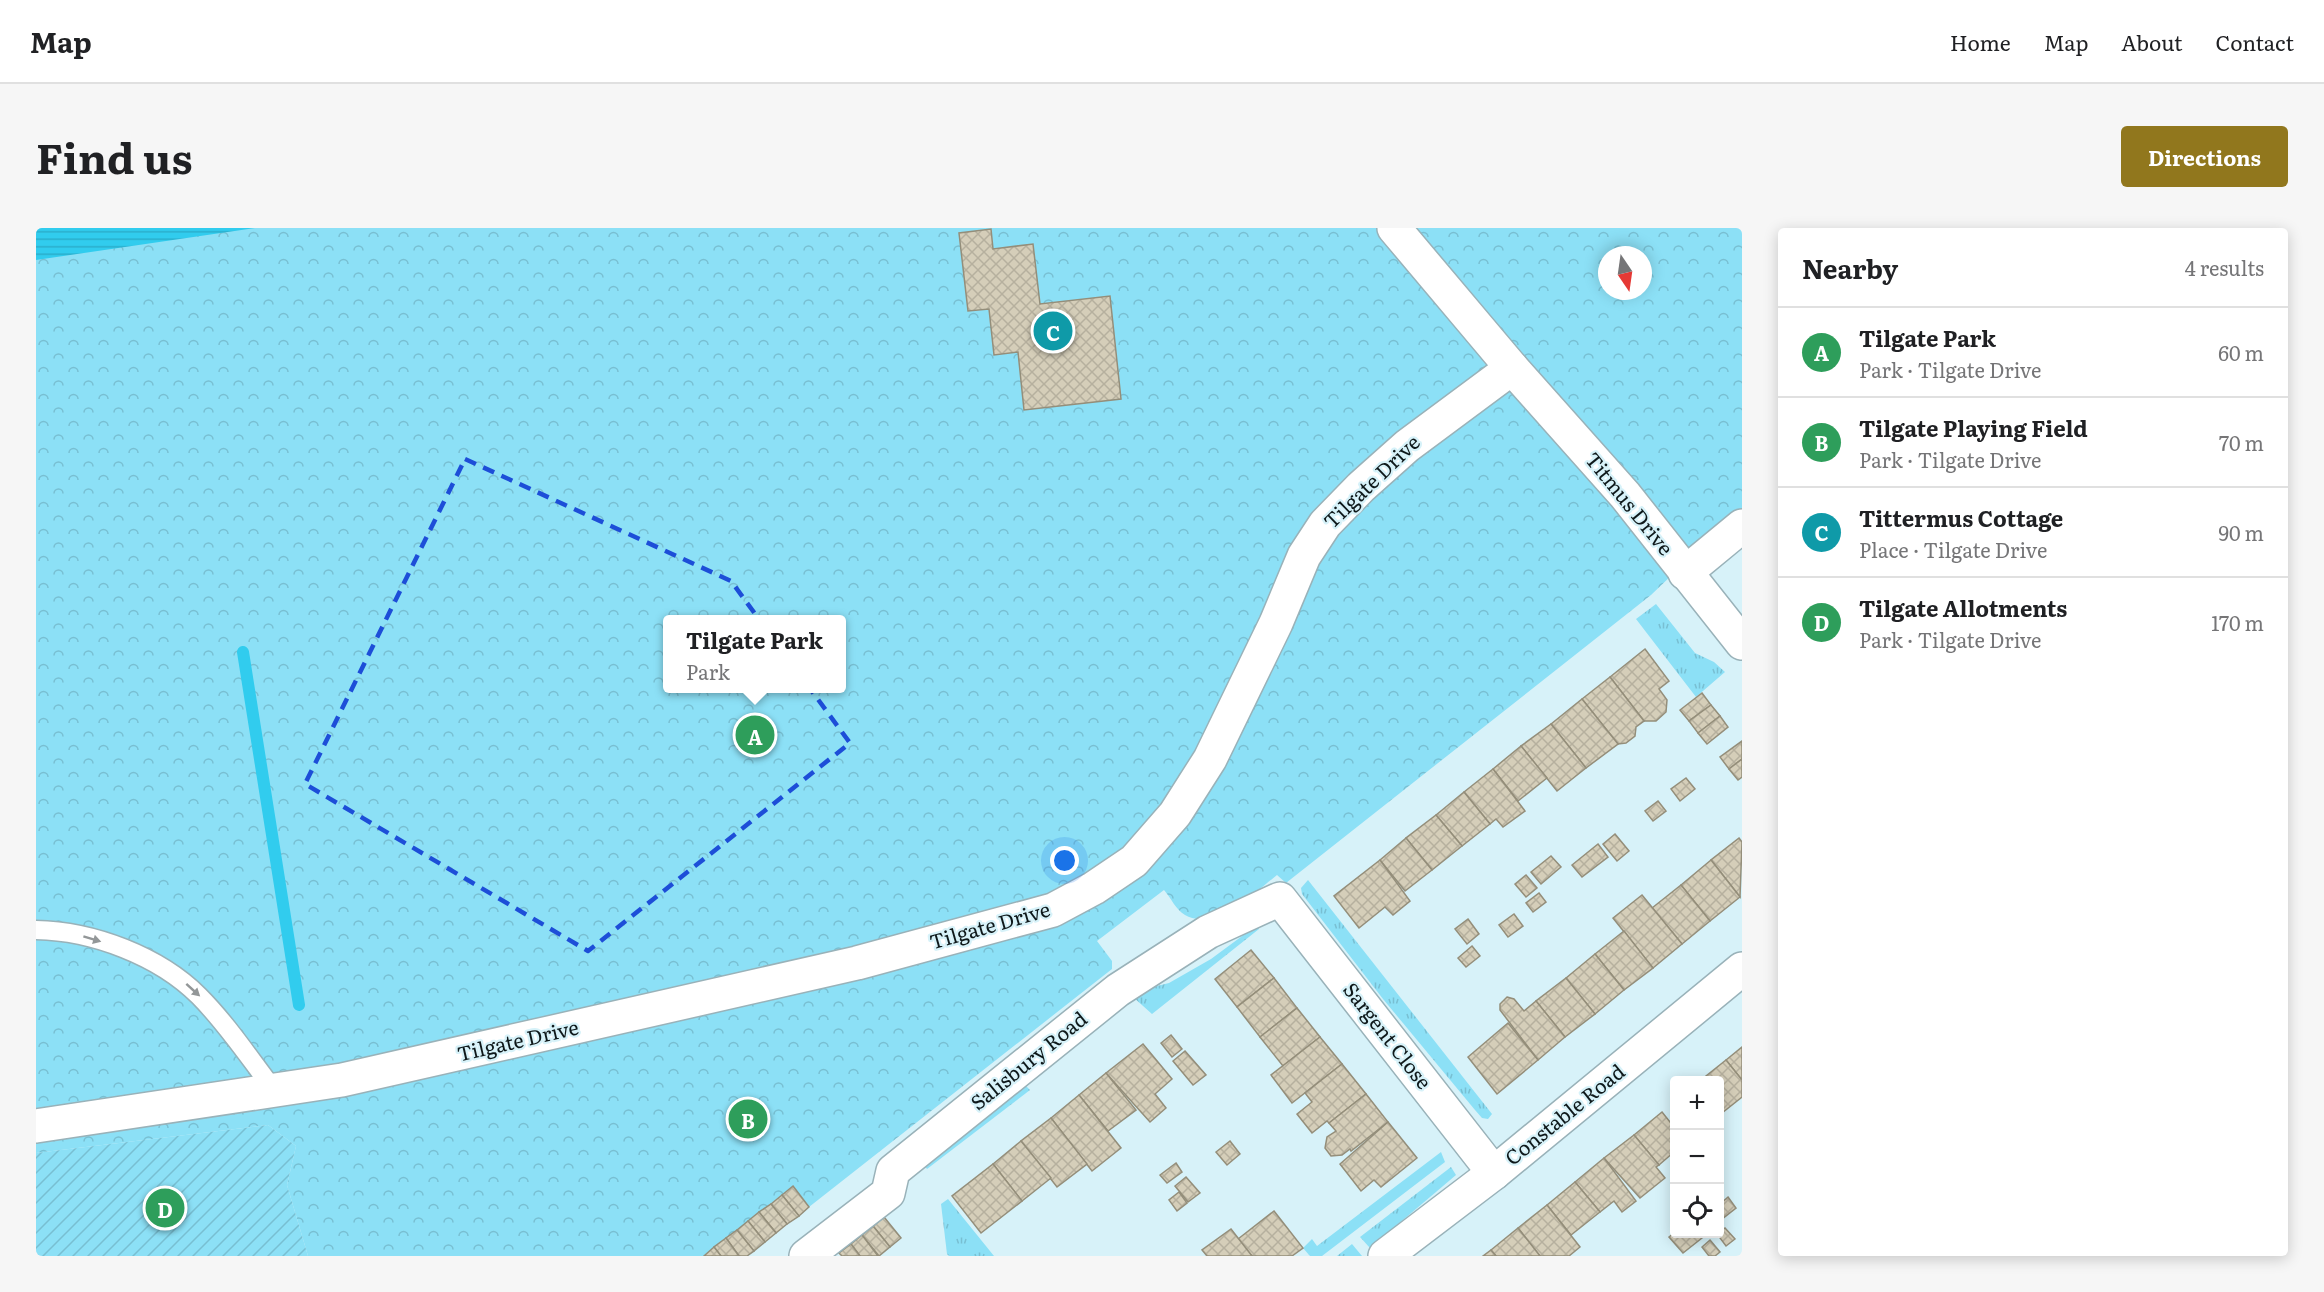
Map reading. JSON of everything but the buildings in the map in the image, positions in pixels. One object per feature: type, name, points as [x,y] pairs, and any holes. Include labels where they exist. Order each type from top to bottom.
[{"type":"street","points":[[1394,228],[1512,368]]},
{"type":"street","name":"Titmus Drive","points":[[1512,368],[1625,495],[1742,643]]},
{"type":"street","name":"Tilgate Drive","points":[[36,1126],[342,1080],[857,963],[1053,910],[1094,888],[1134,861],[1175,814],[1210,759],[1276,623],[1304,556],[1325,524],[1361,487],[1407,446],[1512,368]]},
{"type":"street","points":[[1685,573],[1742,526]]},
{"type":"street","name":"Sargent Close","points":[[1280,899],[1494,1173]]},
{"type":"street","name":"Salisbury Road","points":[[806,1256],[888,1192],[893,1171],[1118,990],[1208,932],[1280,899]]},
{"type":"street","name":"Constable Road","points":[[1385,1256],[1494,1173],[1742,969]]},
{"type":"lane","points":[[36,930],[81,936],[119,948],[174,974],[200,997],[274,1090]]},
{"type":"highlighted area","points":[[465,459],[731,581],[850,743],[588,951],[305,784]]},
{"type":"green space","points":[[36,228],[1742,228],[1742,508],[1651,595],[1286,883],[1277,875],[1234,907],[1221,914],[1196,919],[1182,913],[1164,890],[1097,941],[1112,961],[1112,969],[809,1207],[793,1186],[704,1256],[308,1256],[287,1185],[296,1146],[268,1125],[36,1153]]},
{"type":"green space","points":[[1656,604],[1695,653],[1714,662],[1725,672],[1696,697],[1636,619]]},
{"type":"green space","points":[[1308,880],[1492,1114],[1488,1119],[1482,1118],[1383,999],[1302,894],[1301,888]]},
{"type":"green space","points":[[1257,925],[1259,929],[1152,1014],[1133,997],[1137,991],[1169,983],[1211,959]]},
{"type":"green space","points":[[1023,1083],[1030,1090],[927,1169],[922,1163]]},
{"type":"green space","points":[[268,1125],[296,1146],[287,1185],[308,1256],[36,1256],[36,1153]]},
{"type":"green space","points":[[1441,1152],[1445,1162],[1322,1256],[1310,1256],[1303,1248],[1312,1239],[1317,1246]]},
{"type":"green space","points":[[1451,1167],[1456,1175],[1370,1248],[1360,1237]]},
{"type":"green space","points":[[948,1199],[994,1256],[949,1256],[947,1254],[941,1204]]},
{"type":"green space","points":[[1352,1244],[1362,1256],[1337,1256]]},
{"type":"shaded area","points":[[36,228],[255,228],[36,260]]},
{"type":"waterway","points":[[243,652],[299,1005]]},
{"type":"place","name":"Tittermus Cottage","points":[[1053,331]]},
{"type":"place","name":"Tilgate Park","points":[[755,735]]},
{"type":"place","name":"Tilgate Playing Field","points":[[748,1119]]},
{"type":"place","name":"Tilgate Allotments","points":[[165,1208]]}]
